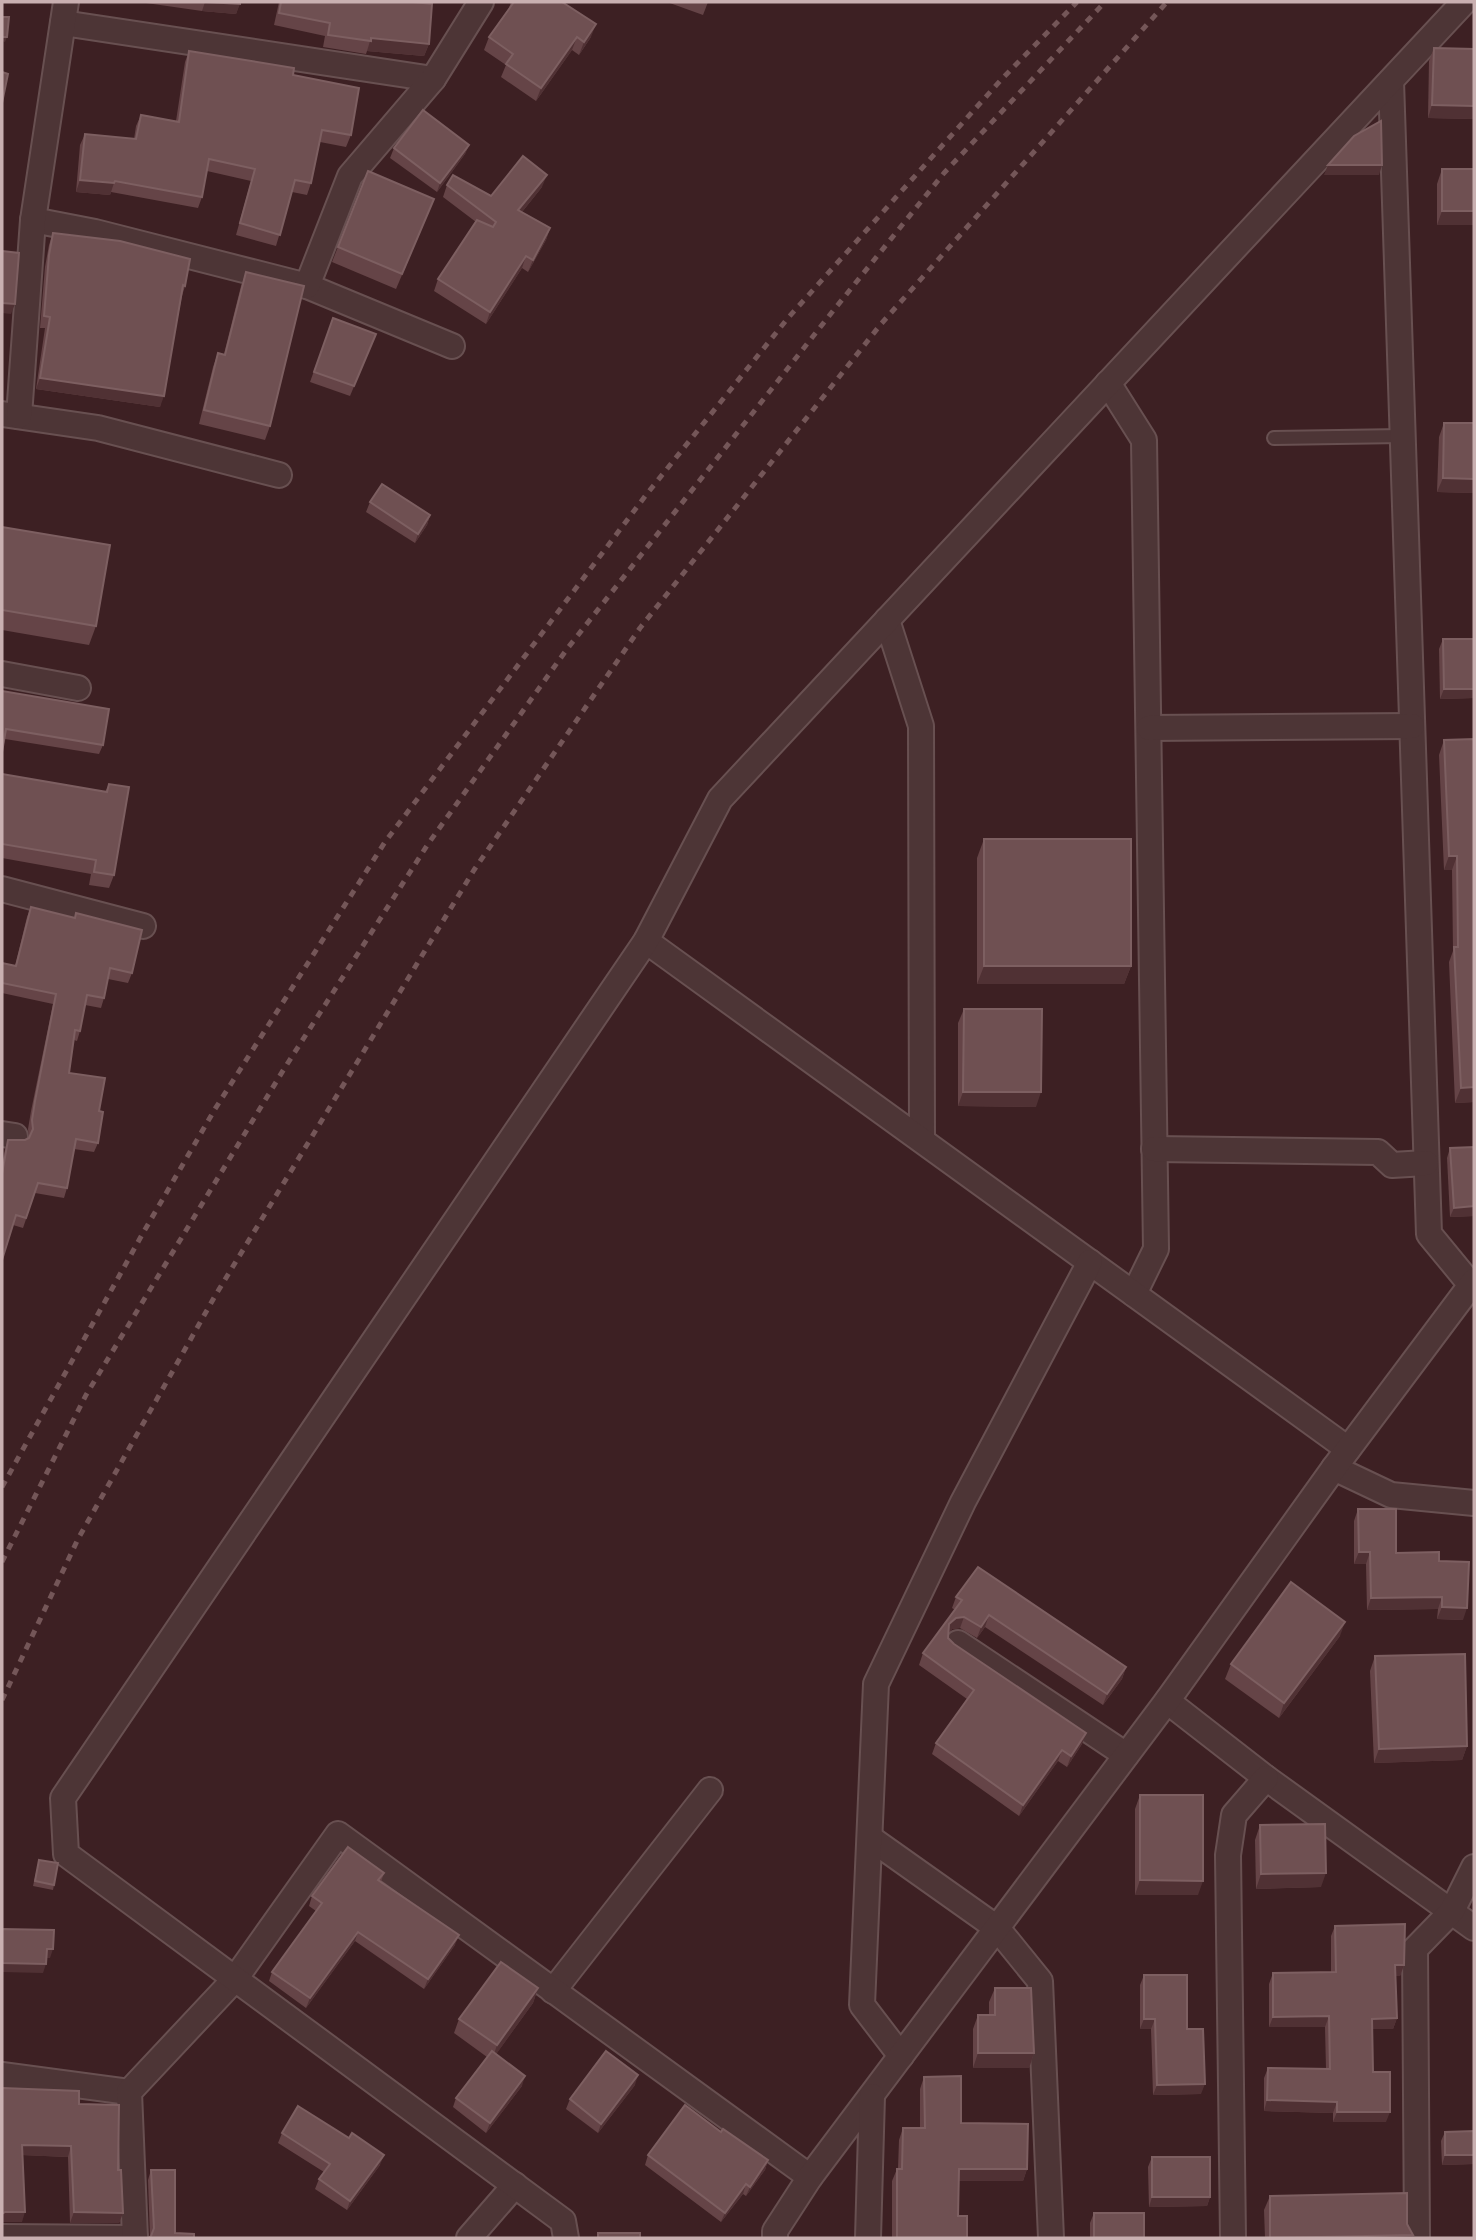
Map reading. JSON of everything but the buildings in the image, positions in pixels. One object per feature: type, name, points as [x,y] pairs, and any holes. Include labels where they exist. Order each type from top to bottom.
[{"type":"street","points":[[307,286],[350,176],[433,79],[481,2]]},
{"type":"street","points":[[566,2238],[563,2221],[65,1854],[64,1798],[646,941],[720,799],[1464,2]]},
{"type":"street","points":[[10,415],[33,220],[65,12],[433,79]]},
{"type":"street","points":[[775,2238],[775,2231],[810,2177],[1167,1701],[1341,1458],[1472,1283],[1429,1234],[1391,81]]},
{"type":"street","points":[[33,220],[307,286],[452,346]]},
{"type":"street","points":[[1108,383],[1144,440],[1156,1249],[1134,1294]]},
{"type":"street","points":[[2,392],[10,415]]},
{"type":"street","points":[[10,415],[98,428],[279,475]]},
{"type":"street","points":[[887,620],[921,726],[922,1140]]},
{"type":"street","points":[[2,674],[78,688]]},
{"type":"street","points":[[1149,728],[1412,726]]},
{"type":"street","points":[[2,888],[143,926]]},
{"type":"street","points":[[646,941],[1134,1294],[1391,1495],[1474,1503]]},
{"type":"street","points":[[1154,1149],[1378,1153],[1392,1165],[1426,1163]]},
{"type":"street","points":[[901,2056],[862,2005],[876,1684],[962,1502],[1090,1262]]},
{"type":"street","points":[[958,1643],[1126,1755]]},
{"type":"street","points":[[1167,1701],[1266,1778],[1474,1927]]},
{"type":"street","points":[[1233,2238],[1228,1855],[1234,1815],[1266,1778]]},
{"type":"street","points":[[553,1991],[710,1790]]},
{"type":"street","points":[[2,2237],[135,2238],[129,2092],[235,1979],[338,1834],[810,2177]]},
{"type":"street","points":[[870,1838],[997,1928],[1040,1981],[1051,2238]]},
{"type":"street","points":[[1417,2238],[1415,1949],[1452,1912],[1474,1867]]},
{"type":"street","points":[[2,2075],[129,2092]]},
{"type":"street","points":[[868,2238],[872,2096]]},
{"type":"street","points":[[469,2238],[515,2185]]},
{"type":"lane","points":[[1274,438],[1402,436]]},
{"type":"railway","points":[[2,1487],[215,1109],[385,842],[646,495],[788,318],[1000,81],[1077,2]]},
{"type":"railway","points":[[2,1562],[86,1395],[284,1069],[428,844],[567,649],[833,311],[944,173],[1105,2]]},
{"type":"railway","points":[[2,1700],[78,1539],[215,1296],[474,870],[640,628],[881,324],[1167,2]]}]
